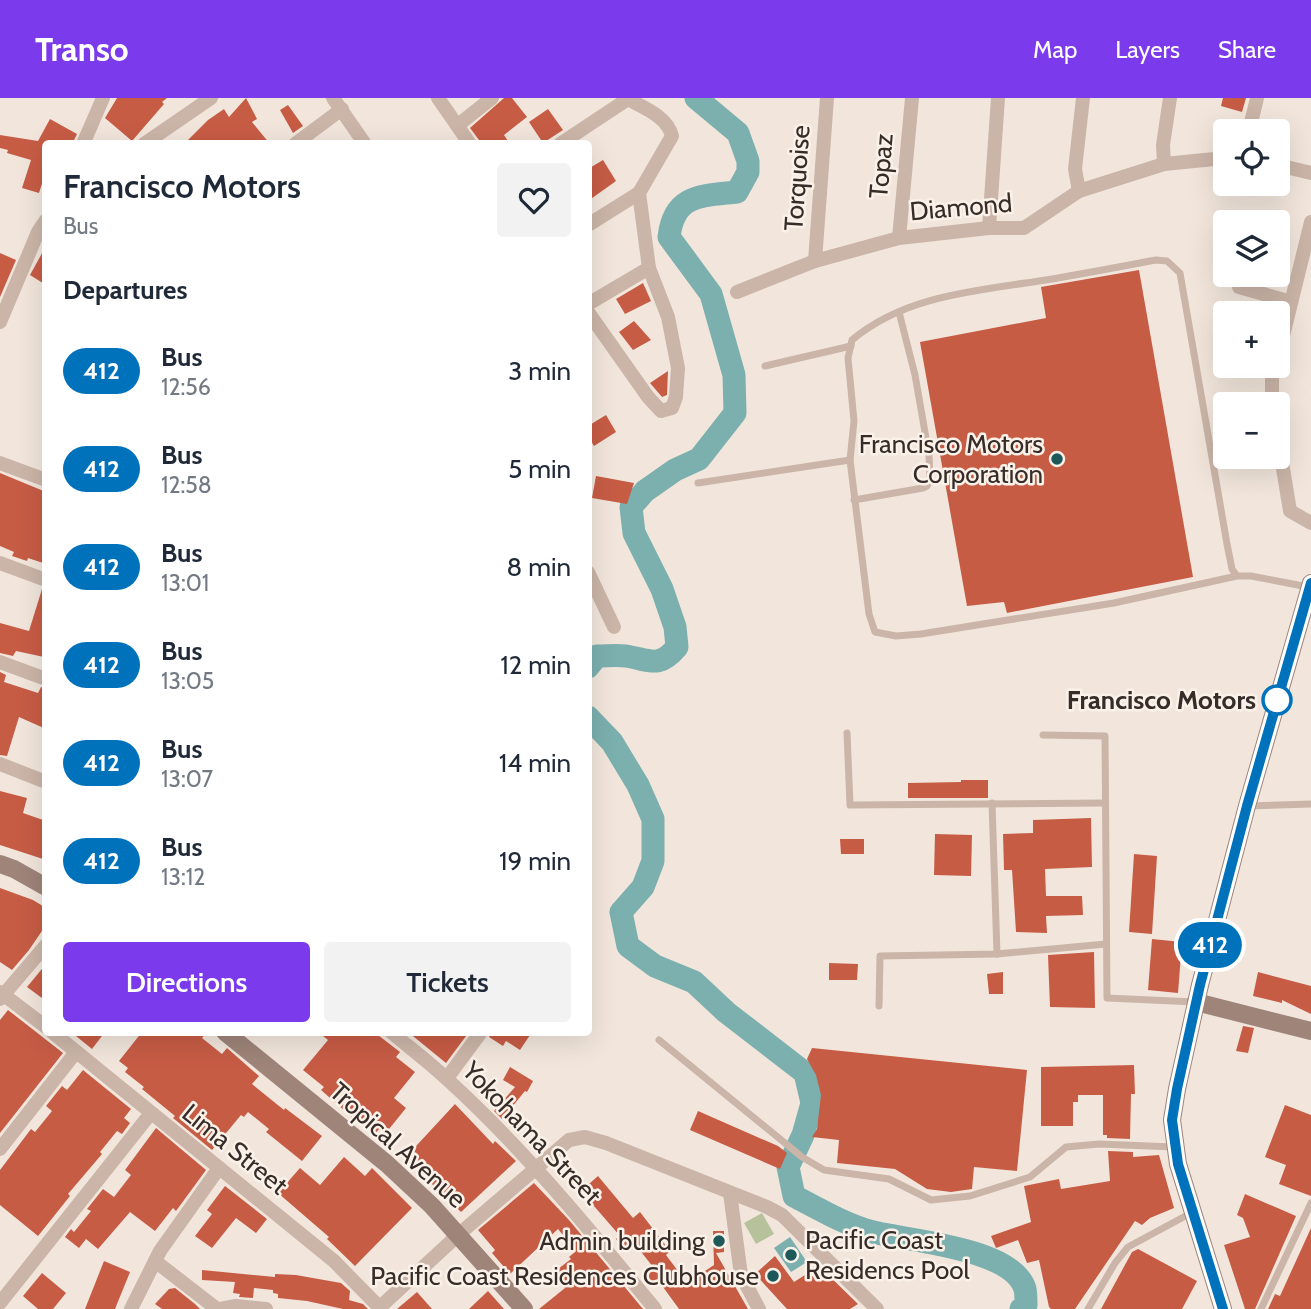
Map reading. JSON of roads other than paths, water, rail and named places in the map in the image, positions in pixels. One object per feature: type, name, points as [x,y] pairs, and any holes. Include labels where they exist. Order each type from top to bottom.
[{"type":"main road","points":[[1223,1309],[1192,1212],[1175,1147],[1172,1120],[1196,1002],[1247,806],[1305,619],[1310,585]]},
{"type":"main road","points":[[0,864],[42,885]]},
{"type":"main road","points":[[1196,1002],[1311,1031]]},
{"type":"main road","name":"Tropical Avenue","points":[[230,1036],[378,1156],[432,1206],[524,1309]]},
{"type":"street","points":[[85,140],[103,98]]},
{"type":"street","points":[[150,140],[211,98]]},
{"type":"street","points":[[438,98],[467,140]]},
{"type":"street","points":[[458,125],[492,98]]},
{"type":"street","name":"Torquoise","points":[[815,261],[827,98]]},
{"type":"street","name":"Topaz","points":[[899,238],[912,98]]},
{"type":"street","points":[[989,228],[998,98]]},
{"type":"street","points":[[1079,191],[1075,169],[1083,98]]},
{"type":"street","points":[[1164,164],[1163,145],[1170,98]]},
{"type":"street","points":[[1252,119],[1257,98]]},
{"type":"street","points":[[566,140],[627,99],[661,118],[669,126],[672,136],[639,193],[592,222]]},
{"type":"street","points":[[299,140],[338,104],[362,140]]},
{"type":"street","name":"Diamond","points":[[737,292],[815,261],[899,238],[989,228],[1024,228],[1079,191],[1164,164],[1213,159]]},
{"type":"street","points":[[1290,168],[1311,173]]},
{"type":"street","points":[[592,318],[648,397],[661,411],[672,408],[676,397],[678,368],[668,317],[649,268],[639,193]]},
{"type":"street","points":[[1290,306],[1311,222]]},
{"type":"street","points":[[0,322],[42,232]]},
{"type":"street","points":[[592,302],[649,268]]},
{"type":"street","points":[[1239,287],[1291,302]]},
{"type":"street","points":[[0,463],[42,479]]},
{"type":"street","points":[[1283,469],[1290,512],[1311,523]]},
{"type":"street","points":[[0,563],[42,579]]},
{"type":"street","points":[[592,581],[614,628]]},
{"type":"street","points":[[0,662],[42,678]]},
{"type":"street","points":[[0,764],[42,780]]},
{"type":"street","points":[[42,949],[1,995],[42,1024]]},
{"type":"street","name":"Lima Street","points":[[57,1036],[334,1261],[380,1308]]},
{"type":"street","name":"Yokohama Street","points":[[396,1036],[447,1078],[534,1169],[655,1309]]},
{"type":"street","points":[[447,1078],[478,1036]]},
{"type":"street","points":[[0,1149],[76,1052]]},
{"type":"street","points":[[0,1303],[151,1113]]},
{"type":"street","points":[[380,1308],[534,1169],[569,1140],[579,1136],[606,1143],[782,1215],[877,1309]]},
{"type":"street","points":[[131,1309],[155,1261],[219,1168]]},
{"type":"street","points":[[730,1193],[741,1275],[759,1309]]},
{"type":"street","points":[[155,1261],[218,1309],[236,1306],[266,1309]]},
{"type":"lane","points":[[1237,576],[1232,569],[1227,544],[1180,273],[1167,261],[1156,260],[978,289],[916,304],[861,332],[852,340],[848,358],[853,421],[850,460],[872,629],[875,632],[888,636],[921,634],[1114,603],[1237,576],[1310,585]]},
{"type":"lane","points":[[854,500],[923,488],[930,479],[929,455],[915,375],[899,312]]},
{"type":"lane","points":[[765,366],[851,345]]},
{"type":"lane","points":[[698,483],[850,460]]},
{"type":"lane","points":[[848,733],[850,805],[1104,803]]},
{"type":"lane","points":[[1043,735],[1105,736],[1107,998],[1196,1002]]},
{"type":"lane","points":[[992,803],[997,954]]},
{"type":"lane","points":[[1247,806],[1311,804]]},
{"type":"lane","points":[[879,1006],[880,956],[997,954],[1106,944]]},
{"type":"lane","points":[[659,1040],[802,1157],[824,1170],[889,1179],[931,1200],[970,1196],[1030,1177],[1066,1147],[1099,1144],[1175,1147]]},
{"type":"lane","points":[[1261,1309],[1311,1203]]},
{"type":"lane","points":[[1088,1309],[1115,1263],[1128,1247],[1192,1212]]},
{"type":"water","name":"Pacific Coast Residencs Pool","points":[[790,1237],[807,1262],[791,1272],[774,1248]]},
{"type":"waterway","points":[[592,662],[597,656],[659,661],[677,647],[675,627],[662,589],[634,533],[631,507],[645,491],[675,470],[699,459],[735,413],[734,375],[711,294],[669,237],[672,223],[683,205],[701,197],[737,192],[748,172],[748,161],[738,133],[696,98]]},
{"type":"waterway","points":[[592,721],[612,742],[638,785],[653,819],[653,861],[643,887],[621,912],[628,946],[655,966],[694,982],[726,1012],[805,1073],[812,1103],[803,1135],[788,1167],[794,1196],[863,1229],[958,1248],[1001,1264],[1016,1275],[1025,1289],[1026,1305],[1021,1309]]},
{"type":"place","name":"Francisco Motors Corporation","points":[[1057,459]]},
{"type":"place","name":"Francisco Motors","points":[[1277,700]]},
{"type":"place","name":"Admin building","points":[[719,1241]]},
{"type":"place","name":"Pacific Coast Residencs Pool","points":[[791,1255]]},
{"type":"place","name":"Pacific Coast Residences Clubhouse","points":[[773,1276]]}]
